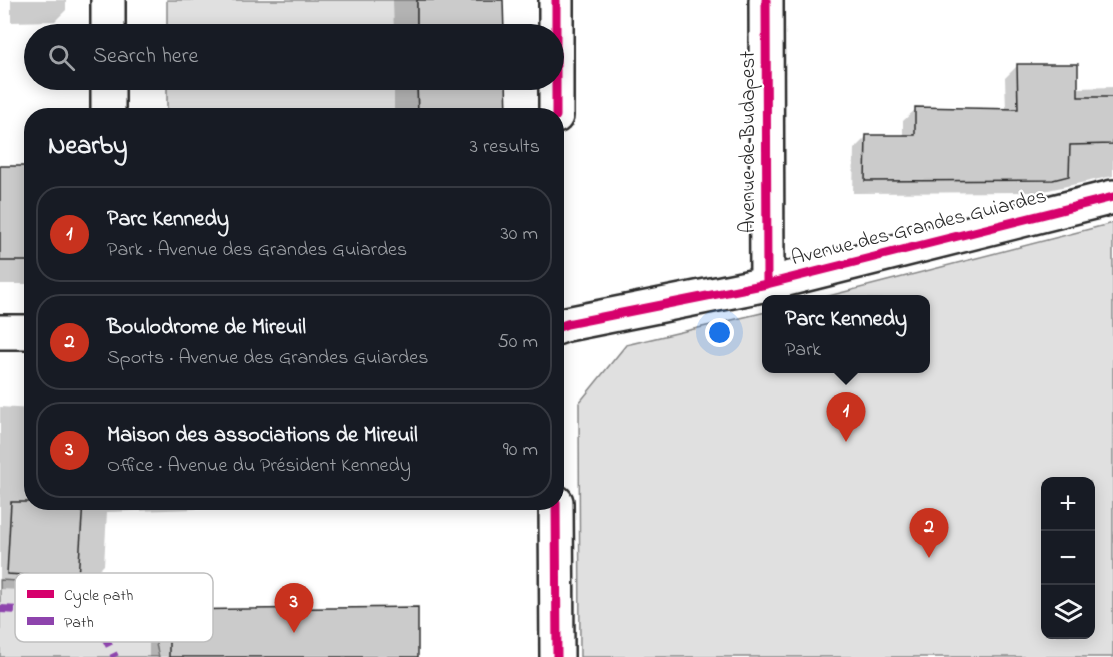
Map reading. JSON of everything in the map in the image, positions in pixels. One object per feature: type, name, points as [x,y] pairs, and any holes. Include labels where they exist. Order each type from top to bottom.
[{"type":"street","points":[[108,0],[108,24]]},
{"type":"street","points":[[556,0],[556,24]]},
{"type":"street","name":"Avenue de Budapest","points":[[766,0],[767,284]]},
{"type":"street","points":[[108,90],[108,108]]},
{"type":"street","points":[[556,90],[556,108]]},
{"type":"street","name":"Avenue des Grandes Guiardes","points":[[564,325],[767,284],[1113,197]]},
{"type":"street","points":[[0,332],[24,332]]},
{"type":"street","points":[[556,510],[557,657]]},
{"type":"shaded area","points":[[167,0],[417,0],[417,24],[167,24]]},
{"type":"shaded area","points":[[167,90],[417,90],[418,108],[167,108]]},
{"type":"shaded area","points":[[1113,223],[1113,657],[580,657],[579,403],[626,345],[762,313],[762,373],[930,373],[930,295],[833,295]]},
{"type":"shaded area","points":[[0,580],[15,581],[15,642],[156,642],[159,657],[0,657]]},
{"type":"building","points":[[417,0],[503,0],[504,24],[417,24]]},
{"type":"building","points":[[1017,64],[1078,64],[1078,97],[1113,97],[1113,144],[1070,145],[1069,176],[1053,180],[865,181],[866,135],[915,135],[915,107],[1018,109]]},
{"type":"building","points":[[417,90],[506,90],[507,108],[418,108]]},
{"type":"building","points":[[0,166],[24,166],[24,261],[0,261]]},
{"type":"building","points":[[11,502],[24,502],[24,510],[82,510],[78,573],[7,574]]},
{"type":"building","points":[[418,607],[418,657],[169,657],[169,642],[213,642],[213,609]]},
{"type":"marked path","points":[[0,609],[15,610]]},
{"type":"marked path","points":[[108,642],[115,657]]},
{"type":"cycle path","points":[[556,0],[556,24]]},
{"type":"cycle path","points":[[766,0],[767,284]]},
{"type":"cycle path","points":[[556,90],[556,108]]},
{"type":"cycle path","points":[[564,325],[767,284],[1113,197]]},
{"type":"cycle path","points":[[556,510],[557,657]]},
{"type":"place","name":"Parc Kennedy","points":[[846,442]]},
{"type":"place","name":"Boulodrome de Mireuil","points":[[929,558]]},
{"type":"place","name":"Maison des associations de Mireuil","points":[[294,633]]}]
